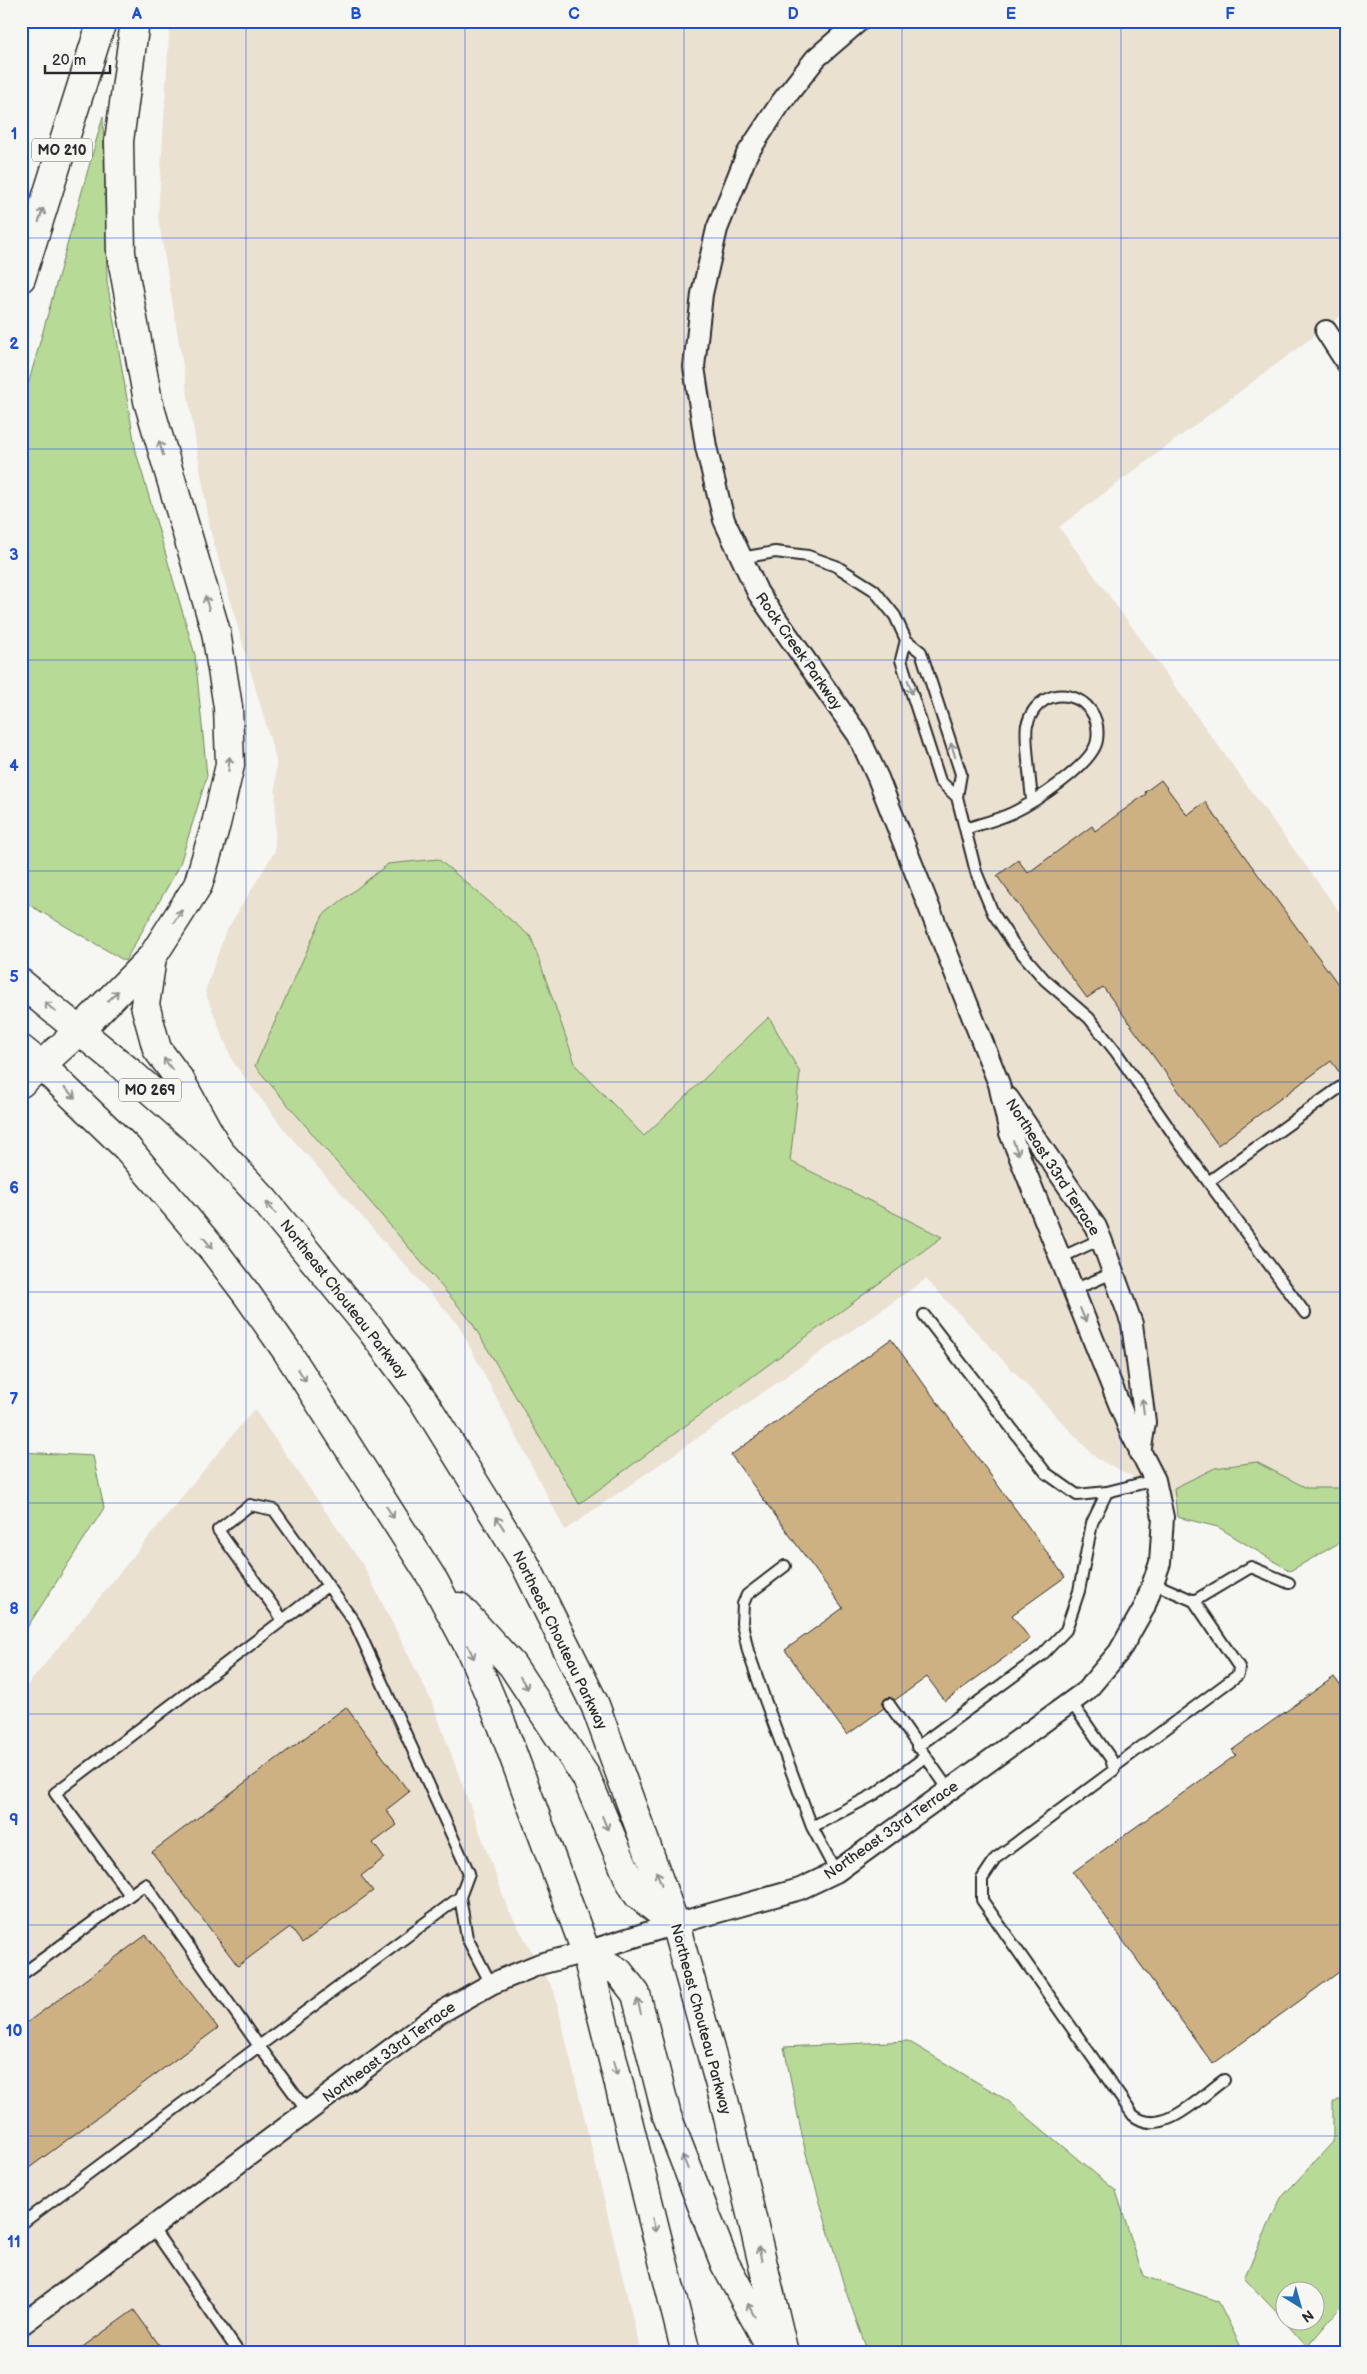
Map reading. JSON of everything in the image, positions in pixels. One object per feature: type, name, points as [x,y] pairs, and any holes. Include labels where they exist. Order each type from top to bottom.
[{"type":"main road","name":"MO 210","points":[[21,278],[102,21]]},
{"type":"main road","points":[[21,1084],[79,1031],[152,957],[198,885],[216,824],[230,765],[228,707],[216,632],[148,401],[121,253],[119,141],[135,21]]},
{"type":"main road","points":[[152,957],[146,1005],[157,1049],[180,1080],[219,1151]]},
{"type":"main road","points":[[21,983],[79,1031]]},
{"type":"main road","name":"MO 269","points":[[79,1031],[219,1151]]},
{"type":"main road","points":[[21,1049],[42,1066],[127,1148],[214,1251],[286,1350],[434,1581],[471,1651],[499,1717],[586,1952],[686,2353]]},
{"type":"main road","name":"Northeast Chouteau Parkway","points":[[219,1151],[318,1263],[417,1392],[525,1564],[595,1705],[675,1924],[723,2096],[784,2353]]},
{"type":"main road","points":[[434,1581],[512,1665],[586,1777],[629,1880],[638,1894],[675,1924]]},
{"type":"main road","points":[[586,1952],[619,1972],[636,1994],[671,2126],[725,2264],[774,2353]]},
{"type":"street","name":"Rock Creek Parkway","points":[[858,735],[758,594],[724,520],[704,438],[694,367],[702,294],[717,229],[747,154],[780,104],[816,58],[859,21]]},
{"type":"street","points":[[1326,331],[1346,362]]},
{"type":"street","name":"Northeast 33rd Terrace","points":[[21,2325],[438,2014],[492,1984],[540,1964],[800,1889],[836,1872],[1086,1691],[1119,1652],[1144,1608],[1160,1563],[1163,1517],[1155,1480],[1140,1454],[1010,1133],[999,1084],[894,817],[858,735]]},
{"type":"street","name":"Northeast 33rd Terrace","points":[[999,1084],[1096,1227],[1101,1239],[1132,1324],[1145,1422],[1140,1454]]},
{"type":"lane","points":[[742,558],[775,552],[808,556],[836,566],[874,590],[895,616],[906,640],[921,652],[961,774],[957,797],[976,872],[993,913],[1013,943],[1045,980],[1089,1018],[1111,1045],[1208,1182],[1305,1313]]},
{"type":"lane","points":[[906,640],[901,660],[940,781],[957,797]]},
{"type":"lane","points":[[965,829],[1012,813],[1032,801],[1051,789],[1088,758],[1097,742],[1097,723],[1087,705],[1073,696],[1054,695],[1036,707],[1026,726],[1032,801]]},
{"type":"lane","points":[[1208,1182],[1346,1083]]},
{"type":"lane","points":[[1060,1258],[1101,1239]]},
{"type":"lane","points":[[1073,1290],[1113,1273]]},
{"type":"lane","points":[[924,1315],[1046,1473],[1077,1495],[1107,1492],[1155,1480]]},
{"type":"lane","points":[[918,1747],[1042,1655],[1066,1630],[1079,1591],[1092,1523],[1107,1492]]},
{"type":"lane","points":[[283,1620],[218,1530],[250,1505],[274,1510],[355,1623],[468,1873],[460,1897],[467,1938],[492,1984]]},
{"type":"lane","points":[[785,1566],[747,1595],[742,1604],[742,1623],[748,1651],[812,1827],[836,1872]]},
{"type":"lane","points":[[1194,1601],[1251,1567],[1289,1583]]},
{"type":"lane","points":[[1153,1583],[1194,1601],[1238,1667],[1238,1675],[996,1858],[982,1879],[982,1900],[1133,2115],[1140,2122],[1159,2122],[1174,2116],[1224,2080]]},
{"type":"lane","points":[[130,1895],[55,1793],[328,1585]]},
{"type":"lane","points":[[1071,1702],[1114,1767]]},
{"type":"lane","points":[[889,1704],[949,1790]]},
{"type":"lane","points":[[812,1827],[875,1794],[925,1757]]},
{"type":"lane","points":[[21,1975],[145,1884],[307,2112]]},
{"type":"lane","points":[[21,2224],[460,1897]]},
{"type":"lane","points":[[152,2227],[239,2353]]},
{"type":"shaded area","points":[[170,21],[1346,21],[1346,312],[1059,527],[1346,921],[1346,1523],[1185,1503],[1096,1458],[926,1279],[565,1530],[458,1324],[287,1133],[233,1062],[205,992],[225,933],[275,851],[276,760],[211,533],[158,217]]},
{"type":"shaded area","points":[[254,1409],[363,1565],[432,1702],[508,1909],[554,1991],[641,2353],[21,2353],[21,1693]]},
{"type":"green space","points":[[103,116],[107,281],[136,452],[195,655],[207,776],[179,867],[125,961],[21,900],[21,410]]},
{"type":"green space","points":[[438,859],[531,937],[576,1066],[644,1136],[769,1017],[800,1073],[790,1161],[942,1237],[579,1504],[471,1321],[255,1066],[323,915],[388,864]]},
{"type":"green space","points":[[21,1452],[93,1456],[104,1508],[21,1637]]},
{"type":"green space","points":[[1256,1462],[1307,1488],[1346,1488],[1346,1539],[1290,1571],[1218,1527],[1177,1517],[1174,1488],[1215,1468]]},
{"type":"green space","points":[[908,2041],[1007,2100],[1116,2191],[1143,2276],[1218,2301],[1244,2353],[868,2353],[845,2289],[805,2150],[784,2047]]},
{"type":"green space","points":[[1346,2096],[1346,2301],[1324,2327],[1324,2282],[1274,2282],[1274,2310],[1244,2278],[1281,2198],[1333,2142],[1333,2102]]},
{"type":"green space","points":[[1294,2332],[1320,2332],[1307,2347]]},
{"type":"building","points":[[1161,780],[1187,815],[1205,802],[1346,995],[1346,1076],[1343,1077],[1331,1061],[1218,1145],[1103,987],[1087,998],[997,876],[1018,860],[1028,873],[1092,826],[1095,831],[1146,794],[1145,792]]},
{"type":"building","points":[[891,1339],[1065,1577],[1012,1615],[1030,1639],[945,1701],[927,1677],[895,1700],[889,1697],[885,1699],[882,1704],[884,1708],[847,1735],[785,1650],[843,1608],[731,1455]]},
{"type":"building","points":[[1334,1677],[1346,1693],[1346,1967],[1213,2064],[1073,1872],[1236,1755],[1232,1750]]},
{"type":"building","points":[[346,1707],[409,1792],[386,1810],[397,1825],[373,1843],[384,1858],[361,1876],[373,1891],[302,1943],[290,1927],[238,1966],[152,1852]]},
{"type":"building","points":[[146,1935],[218,2028],[21,2174],[21,2027]]},
{"type":"building","points":[[134,2310],[165,2353],[74,2353]]}]
